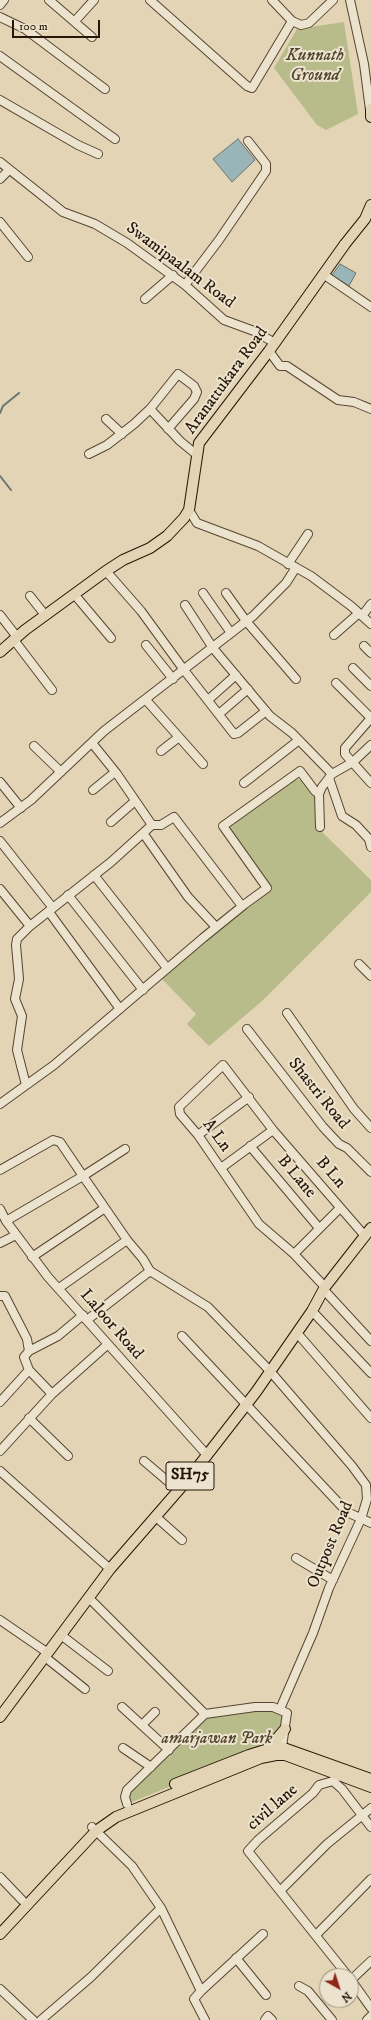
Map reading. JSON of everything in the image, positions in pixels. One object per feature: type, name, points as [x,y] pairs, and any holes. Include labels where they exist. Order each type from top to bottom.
[{"type":"main road","name":"Aranattukara Road","points":[[189,510],[198,443],[272,347],[323,274],[365,219],[371,205]]},
{"type":"main road","points":[[0,652],[45,615],[106,571],[123,560],[150,548],[167,536],[189,510]]},
{"type":"main road","name":"SH75","points":[[0,1717],[110,1569],[207,1455],[270,1372],[312,1311],[325,1289],[368,1232]]},
{"type":"main road","points":[[115,1814],[159,1798],[270,1751],[286,1729]]},
{"type":"main road","points":[[0,1934],[40,1885],[94,1829],[128,1804],[270,1751],[282,1750],[335,1774],[371,1787]]},
{"type":"main road","points":[[335,1774],[371,1779]]},
{"type":"main road","points":[[0,1924],[22,1900],[40,1885]]},
{"type":"street","points":[[0,5],[4,0]]},
{"type":"street","points":[[49,0],[92,37]]},
{"type":"street","points":[[75,21],[94,0]]},
{"type":"street","points":[[150,0],[247,86],[252,88],[292,21]]},
{"type":"street","points":[[272,0],[292,21],[301,25],[305,25],[333,0]]},
{"type":"street","points":[[350,0],[364,64],[371,112]]},
{"type":"street","points":[[0,17],[25,29],[105,89]]},
{"type":"street","points":[[0,56],[115,139]]},
{"type":"street","points":[[0,100],[65,138],[98,154]]},
{"type":"street","points":[[185,285],[219,240],[266,171],[265,161],[248,141]]},
{"type":"street","name":"Swamipaalam Road","points":[[0,162],[63,212],[95,224],[128,243],[173,275],[224,320],[254,331],[272,347]]},
{"type":"street","points":[[0,179],[9,170]]},
{"type":"street","points":[[0,222],[28,257]]},
{"type":"street","points":[[323,274],[371,307]]},
{"type":"street","points":[[145,299],[173,275]]},
{"type":"street","points":[[272,347],[280,366],[287,366],[338,400],[354,402],[371,409]]},
{"type":"street","points":[[89,454],[122,434],[150,409],[178,374],[197,389],[196,395],[168,429]]},
{"type":"street","points":[[150,409],[168,429],[197,455]]},
{"type":"street","points":[[106,419],[122,434]]},
{"type":"street","points":[[189,510],[197,523],[258,546],[296,569],[311,576],[371,624]]},
{"type":"street","points":[[288,564],[308,534]]},
{"type":"street","points":[[0,823],[21,808],[104,731],[146,700],[246,621],[286,583],[296,569]]},
{"type":"street","points":[[106,571],[141,611],[184,670],[234,734],[238,733],[266,711]]},
{"type":"street","points":[[203,593],[231,633]]},
{"type":"street","points":[[226,593],[246,621],[296,679]]},
{"type":"street","points":[[74,594],[111,638]]},
{"type":"street","points":[[30,596],[45,615]]},
{"type":"street","points":[[334,635],[371,604]]},
{"type":"street","points":[[185,605],[213,648],[266,711],[299,740],[330,776],[342,816],[356,824],[369,839],[371,847]]},
{"type":"street","points":[[0,614],[52,690]]},
{"type":"street","points":[[146,645],[173,679]]},
{"type":"street","points":[[364,646],[371,653]]},
{"type":"street","points":[[353,668],[371,686]]},
{"type":"street","points":[[208,700],[236,675]]},
{"type":"street","points":[[336,683],[371,718],[345,748],[345,754],[371,783]]},
{"type":"street","points":[[219,714],[248,689]]},
{"type":"street","points":[[146,700],[203,764]]},
{"type":"street","points":[[161,751],[178,737]]},
{"type":"street","points":[[244,783],[299,740]]},
{"type":"street","points":[[92,743],[115,772],[152,825]]},
{"type":"street","points":[[320,827],[319,794],[322,787],[330,776],[353,762],[371,745]]},
{"type":"street","points":[[34,746],[61,772]]},
{"type":"street","points":[[0,1104],[26,1085],[120,1009],[216,927],[267,888],[222,826],[300,771],[319,794]]},
{"type":"street","points":[[93,790],[115,772]]},
{"type":"street","points":[[0,782],[21,808]]},
{"type":"street","points":[[111,822],[136,801]]},
{"type":"street","points":[[26,1085],[17,1050],[22,1016],[15,999],[18,979],[16,945],[17,939],[30,926],[94,875],[152,825],[161,824],[174,817],[177,818],[242,906]]},
{"type":"street","points":[[143,833],[188,897],[216,927]]},
{"type":"street","points":[[0,841],[51,910],[120,1009]]},
{"type":"street","points":[[94,875],[167,968]]},
{"type":"street","points":[[0,889],[30,926]]},
{"type":"street","points":[[68,896],[143,990]]},
{"type":"street","points":[[359,964],[371,976]]},
{"type":"street","points":[[287,1013],[354,1109],[371,1128]]},
{"type":"street","name":"Shastri Road","points":[[247,1029],[323,1127],[339,1144],[347,1148],[371,1172]]},
{"type":"street","name":"A Ln","points":[[272,1130],[249,1097],[223,1065],[220,1066],[179,1107],[180,1114],[198,1135],[259,1224],[294,1254],[371,1341]]},
{"type":"street","points":[[198,1135],[249,1097]]},
{"type":"street","points":[[221,1168],[272,1130]]},
{"type":"street","name":"B Ln","points":[[272,1130],[340,1208],[368,1232]]},
{"type":"street","points":[[0,1170],[53,1140],[60,1142],[150,1271],[85,1318],[58,1336],[29,1351],[24,1357],[29,1370],[52,1394]]},
{"type":"street","name":"B Lane","points":[[250,1146],[319,1228]]},
{"type":"street","points":[[6,1221],[83,1176],[125,1149]]},
{"type":"street","points":[[32,1257],[105,1208]]},
{"type":"street","points":[[294,1254],[340,1208]]},
{"type":"street","name":"Laloor Road","points":[[0,1209],[6,1221],[32,1257],[107,1345],[207,1455]]},
{"type":"street","points":[[0,1243],[16,1235]]},
{"type":"street","points":[[59,1288],[127,1240]]},
{"type":"street","name":"Outpost Road","points":[[150,1271],[208,1307],[270,1372],[352,1466],[366,1485],[367,1499],[360,1519],[333,1580],[313,1633],[280,1709]]},
{"type":"street","points":[[0,1296],[4,1296],[7,1300],[27,1339],[29,1351]]},
{"type":"street","points":[[312,1311],[371,1373]]},
{"type":"street","points":[[297,1333],[371,1418]]},
{"type":"street","points":[[182,1336],[347,1512],[371,1523]]},
{"type":"street","points":[[0,1451],[52,1394],[107,1345]]},
{"type":"street","points":[[0,1402],[29,1370]]},
{"type":"street","points":[[29,1418],[68,1456]]},
{"type":"street","points":[[144,1461],[178,1490]]},
{"type":"street","points":[[0,1471],[110,1569]]},
{"type":"street","points":[[155,1516],[182,1540]]},
{"type":"street","points":[[296,1558],[333,1580]]},
{"type":"street","points":[[89,1598],[205,1714]]},
{"type":"street","points":[[0,1620],[46,1655],[85,1689]]},
{"type":"street","points":[[61,1635],[108,1671]]},
{"type":"street","points":[[122,1706],[169,1750]]},
{"type":"street","points":[[128,1804],[125,1797],[127,1790],[205,1714],[255,1707],[273,1707],[280,1709],[287,1713],[282,1750]]},
{"type":"street","points":[[142,1725],[155,1712]]},
{"type":"street","points":[[123,1748],[151,1767]]},
{"type":"street","points":[[335,1774],[342,1789],[371,1827]]},
{"type":"street","name":"civil lane","points":[[335,1774],[319,1785],[310,1795],[258,1840],[248,1851],[342,1968]]},
{"type":"street","points":[[280,1890],[330,1841],[371,1808]]},
{"type":"street","points":[[94,1829],[132,1866],[161,1908],[201,1991]]},
{"type":"street","points":[[0,1877],[22,1900]]},
{"type":"street","points":[[316,1934],[371,1879]]},
{"type":"street","points":[[41,2020],[91,1977],[161,1908]]},
{"type":"street","points":[[205,2020],[194,2000],[201,1991],[263,1934]]},
{"type":"street","points":[[236,1958],[266,1995]]},
{"type":"street","points":[[359,1973],[371,1962]]},
{"type":"street","points":[[299,1986],[308,1991],[332,2020]]},
{"type":"street","points":[[0,1989],[33,2020]]},
{"type":"street","points":[[359,1991],[371,2008]]},
{"type":"street","points":[[265,2020],[268,2016],[272,2020]]},
{"type":"street","points":[[367,2020],[371,2016]]},
{"type":"green space","name":"Kunnath Ground","points":[[344,22],[358,114],[326,130],[317,125],[274,68],[297,29]]},
{"type":"green space","points":[[295,779],[302,780],[318,800],[317,827],[371,880],[371,892],[261,1002],[209,1046],[187,1024],[196,1014],[161,978],[226,922],[250,907],[272,889],[230,830],[231,824]]},
{"type":"green space","name":"amarjawan Park","points":[[255,1707],[287,1713],[285,1729],[270,1746],[127,1804],[125,1794],[205,1715]]},
{"type":"water","points":[[238,139],[255,160],[232,182],[213,159]]},
{"type":"water","points":[[340,264],[356,273],[349,286],[332,275]]},
{"type":"waterway","points":[[0,413],[3,406],[19,393]]},
{"type":"waterway","points":[[0,476],[11,490]]}]
